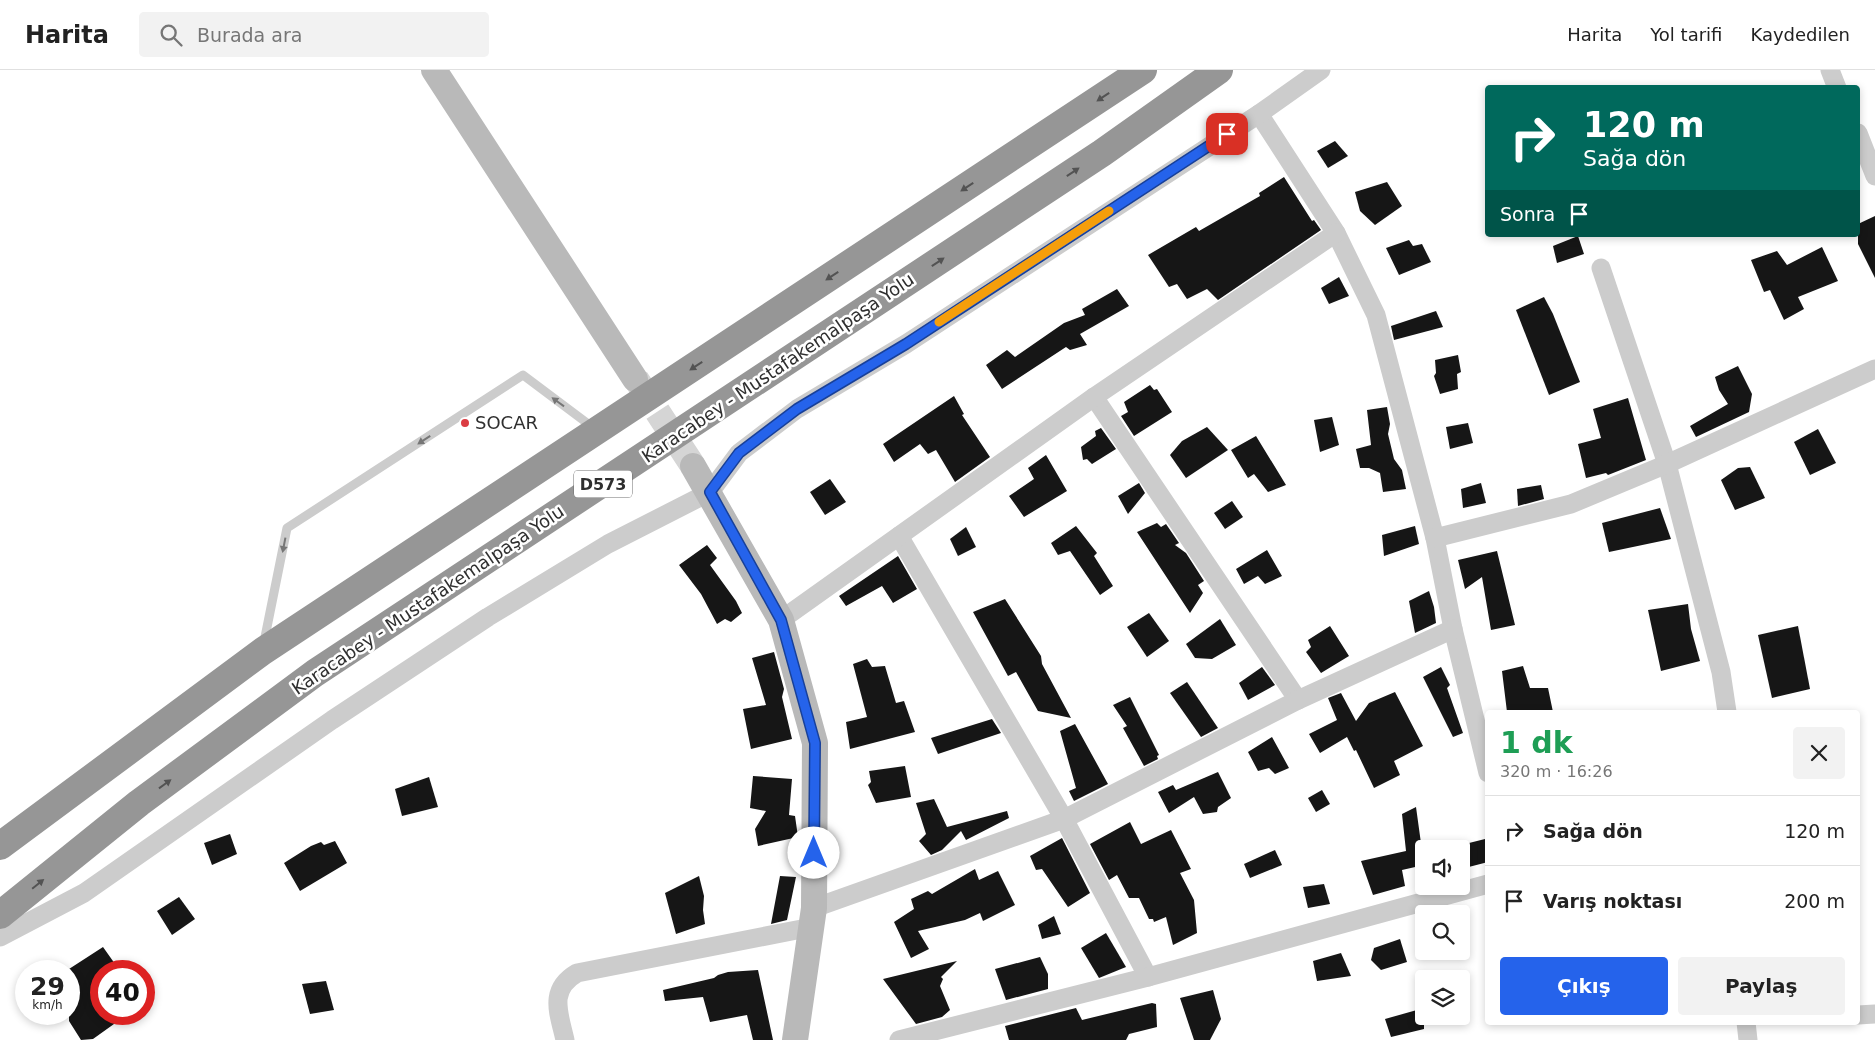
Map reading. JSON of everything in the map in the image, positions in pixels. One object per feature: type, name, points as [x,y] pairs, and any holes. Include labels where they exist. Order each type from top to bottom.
[{"type":"highway","name":"D573","points":[[0,846],[263,651],[1143,70]]},
{"type":"highway","name":"Karacabey - Mustafakemalpaşa Yolu","points":[[0,915],[139,803],[315,673],[1086,164],[1219,70]]},
{"type":"street","points":[[434,70],[635,379]]},
{"type":"street","points":[[0,937],[84,893],[332,720],[488,617],[608,544],[710,492],[739,453],[797,409],[906,344],[1259,114],[1321,70]]},
{"type":"street","points":[[1830,70],[1837,85]]},
{"type":"street","points":[[1259,114],[1336,232],[1376,315],[1435,538],[1453,629],[1485,762]]},
{"type":"street","points":[[1860,138],[1875,176]]},
{"type":"street","points":[[781,620],[1094,397],[1336,232]]},
{"type":"street","points":[[1601,268],[1667,464],[1721,672],[1727,710]]},
{"type":"street","points":[[1435,538],[1571,504],[1667,464],[1875,369]]},
{"type":"street","points":[[1094,397],[1298,700]]},
{"type":"street","points":[[693,466],[710,492],[781,620],[815,743],[813,918],[795,1040]]},
{"type":"street","points":[[899,536],[1064,818],[1148,977]]},
{"type":"street","points":[[565,1040],[557,1002],[559,992],[568,978],[577,973],[813,918],[1064,818],[1298,700],[1453,629]]},
{"type":"street","points":[[900,1040],[1148,977],[1485,885]]},
{"type":"street","points":[[1860,1015],[1875,1014]]},
{"type":"street","points":[[1746,1025],[1748,1040]]},
{"type":"lane","points":[[263,651],[287,528],[523,375],[598,430]]},
{"type":"building","points":[[1335,141],[1348,156],[1328,168],[1317,151]]},
{"type":"building","points":[[1284,177],[1312,221],[1314,220],[1321,230],[1218,300],[1207,289],[1187,299],[1177,284],[1169,287],[1148,255],[1196,227],[1199,231],[1260,196],[1259,193]]},
{"type":"building","points":[[1387,182],[1402,206],[1375,225],[1360,211],[1355,192]]},
{"type":"building","points":[[1875,216],[1875,278],[1858,244],[1860,223]]},
{"type":"building","points":[[1578,237],[1584,254],[1557,263],[1553,246]]},
{"type":"building","points":[[1409,240],[1413,246],[1422,244],[1431,262],[1399,275],[1386,248]]},
{"type":"building","points":[[1822,247],[1838,281],[1798,297],[1804,309],[1784,320],[1770,290],[1764,292],[1751,260],[1777,251],[1787,265]]},
{"type":"building","points":[[1339,277],[1349,296],[1329,304],[1321,288]]},
{"type":"building","points":[[1117,289],[1129,306],[1080,334],[1087,345],[1070,350],[1066,347],[1002,389],[986,365],[1007,350],[1015,357],[1064,323],[1085,315],[1082,309]]},
{"type":"building","points":[[1544,297],[1553,314],[1580,382],[1549,395],[1516,310]]},
{"type":"building","points":[[1436,311],[1443,327],[1394,340],[1391,326]]},
{"type":"building","points":[[1458,355],[1461,372],[1457,374],[1458,389],[1440,394],[1434,376],[1436,373],[1435,360]]},
{"type":"building","points":[[1738,366],[1752,394],[1749,412],[1696,437],[1690,426],[1728,404],[1719,390],[1715,377]]},
{"type":"building","points":[[1150,385],[1154,390],[1157,389],[1172,412],[1134,436],[1121,416],[1128,412],[1124,402]]},
{"type":"building","points":[[954,396],[964,414],[962,415],[990,457],[955,482],[936,450],[928,454],[920,444],[894,462],[883,444]]},
{"type":"building","points":[[1628,398],[1646,460],[1608,475],[1606,473],[1586,478],[1578,444],[1601,438],[1593,409]]},
{"type":"building","points":[[1387,407],[1390,424],[1388,434],[1394,459],[1402,470],[1406,489],[1383,492],[1380,473],[1369,468],[1360,468],[1356,449],[1371,445],[1367,410]]},
{"type":"building","points":[[1332,417],[1339,445],[1320,452],[1314,420]]},
{"type":"building","points":[[1468,423],[1473,443],[1450,449],[1446,427]]},
{"type":"building","points":[[1207,427],[1228,450],[1186,478],[1170,455],[1182,441]]},
{"type":"building","points":[[1101,428],[1116,449],[1092,464],[1087,459],[1083,460],[1081,447],[1096,436],[1095,431]]},
{"type":"building","points":[[1818,429],[1836,463],[1810,475],[1794,442]]},
{"type":"building","points":[[1256,436],[1286,485],[1268,492],[1254,474],[1248,478],[1231,450]]},
{"type":"building","points":[[1046,455],[1067,491],[1024,517],[1009,496],[1034,479],[1028,468]]},
{"type":"building","points":[[1750,467],[1765,498],[1735,510],[1721,480],[1738,468]]},
{"type":"building","points":[[830,479],[846,502],[825,515],[810,492]]},
{"type":"building","points":[[1139,483],[1145,493],[1128,514],[1118,496]]},
{"type":"building","points":[[1481,483],[1486,503],[1463,508],[1461,489]]},
{"type":"building","points":[[1541,485],[1544,499],[1518,506],[1517,489]]},
{"type":"building","points":[[1232,501],[1243,517],[1225,529],[1214,513]]},
{"type":"building","points":[[1660,508],[1671,539],[1609,552],[1602,523]]},
{"type":"building","points":[[1157,523],[1161,527],[1166,524],[1179,543],[1175,545],[1186,553],[1204,581],[1198,585],[1203,593],[1190,613],[1137,532]]},
{"type":"building","points":[[1076,526],[1097,553],[1094,556],[1113,586],[1100,595],[1070,551],[1058,555],[1051,543]]},
{"type":"building","points":[[1415,526],[1419,544],[1384,556],[1382,535]]},
{"type":"building","points":[[966,527],[976,547],[958,556],[950,539]]},
{"type":"building","points":[[707,545],[717,558],[710,565],[736,601],[742,613],[731,622],[725,619],[717,624],[701,594],[679,565]]},
{"type":"building","points":[[1267,550],[1282,576],[1265,584],[1258,576],[1244,584],[1236,569]]},
{"type":"building","points":[[1497,551],[1515,625],[1491,630],[1482,577],[1465,589],[1458,560]]},
{"type":"building","points":[[898,556],[917,589],[893,603],[882,586],[846,606],[839,596]]},
{"type":"building","points":[[1429,591],[1436,623],[1415,633],[1409,601]]},
{"type":"building","points":[[1005,599],[1041,656],[1042,664],[1071,718],[1038,711],[1016,672],[1008,676],[973,612]]},
{"type":"building","points":[[1688,604],[1691,629],[1700,661],[1661,671],[1648,610]]},
{"type":"building","points":[[1149,613],[1169,641],[1147,657],[1127,627]]},
{"type":"building","points":[[1220,619],[1236,645],[1212,659],[1195,658],[1186,644]]},
{"type":"building","points":[[1330,626],[1349,656],[1321,673],[1306,652],[1311,647],[1308,640]]},
{"type":"building","points":[[1798,626],[1810,689],[1772,698],[1758,635]]},
{"type":"building","points":[[774,652],[784,689],[782,697],[792,739],[751,749],[743,709],[766,705],[752,658]]},
{"type":"building","points":[[867,659],[872,667],[885,666],[896,703],[904,701],[915,732],[850,749],[846,722],[867,717],[853,664]]},
{"type":"building","points":[[1523,666],[1530,688],[1548,688],[1553,710],[1507,710],[1502,671]]},
{"type":"building","points":[[1262,667],[1275,685],[1248,700],[1239,683]]},
{"type":"building","points":[[1441,667],[1450,685],[1447,688],[1463,733],[1453,737],[1423,677]]},
{"type":"building","points":[[1187,682],[1218,728],[1201,737],[1170,693]]},
{"type":"building","points":[[1395,692],[1423,746],[1394,761],[1400,775],[1374,788],[1356,750],[1354,751],[1347,737],[1320,753],[1309,734],[1337,720],[1328,698],[1341,693],[1356,721],[1369,703]]},
{"type":"building","points":[[1130,697],[1159,755],[1157,756],[1158,759],[1144,766],[1123,728],[1127,726],[1113,705]]},
{"type":"building","points":[[992,719],[1001,733],[938,754],[931,738]]},
{"type":"building","points":[[1075,724],[1108,784],[1074,801],[1069,791],[1076,788],[1060,731]]},
{"type":"building","points":[[1272,737],[1289,768],[1275,774],[1269,768],[1258,771],[1248,752]]},
{"type":"building","points":[[905,766],[911,797],[876,803],[868,785],[871,782],[869,771]]},
{"type":"building","points":[[1218,772],[1231,798],[1218,807],[1217,812],[1203,814],[1194,797],[1169,813],[1158,792],[1173,785],[1176,790]]},
{"type":"building","points":[[753,776],[792,779],[789,815],[795,816],[798,837],[758,846],[755,829],[766,811],[750,808]]},
{"type":"building","points":[[429,777],[438,807],[402,816],[395,789]]},
{"type":"building","points":[[1322,790],[1330,804],[1316,812],[1308,798]]},
{"type":"building","points":[[934,799],[947,827],[1007,811],[1009,818],[966,840],[961,831],[942,850],[931,855],[919,841],[926,834],[916,803]]},
{"type":"building","points":[[1416,807],[1421,840],[1415,840],[1415,867],[1402,870],[1405,886],[1373,895],[1361,861],[1406,851],[1402,814]]},
{"type":"building","points":[[1130,822],[1141,844],[1171,830],[1191,869],[1180,873],[1194,900],[1197,933],[1173,945],[1166,917],[1154,922],[1153,919],[1149,919],[1139,898],[1129,898],[1117,875],[1109,880],[1090,844]]},
{"type":"building","points":[[230,834],[237,854],[212,865],[204,843]]},
{"type":"building","points":[[1062,838],[1090,893],[1068,907],[1042,869],[1036,870],[1030,856]]},
{"type":"building","points":[[1485,839],[1485,863],[1470,867],[1470,843]]},
{"type":"building","points":[[335,841],[347,863],[300,891],[284,863],[311,846],[321,842],[324,845]]},
{"type":"building","points":[[1275,850],[1282,865],[1250,878],[1244,864]]},
{"type":"building","points":[[975,869],[979,880],[998,871],[1015,905],[983,921],[980,913],[965,920],[918,931],[929,949],[911,958],[894,922],[914,909],[911,899],[928,891],[932,894]]},
{"type":"building","points":[[699,876],[704,896],[705,924],[676,934],[665,893]]},
{"type":"building","points":[[780,876],[796,877],[787,920],[771,924]]},
{"type":"building","points":[[1324,884],[1330,904],[1308,908],[1303,887]]},
{"type":"building","points":[[179,897],[195,919],[172,935],[157,911]]},
{"type":"building","points":[[1054,916],[1061,934],[1042,939],[1038,925]]},
{"type":"building","points":[[1106,933],[1126,967],[1099,978],[1081,948]]},
{"type":"building","points":[[1400,939],[1407,962],[1381,970],[1371,960],[1374,948]]},
{"type":"building","points":[[103,947],[112,960],[90,960],[90,1025],[113,1025],[93,1039],[81,1040],[72,1025],[80,1025],[80,962]]},
{"type":"building","points":[[1341,953],[1351,976],[1317,981],[1313,961]]},
{"type":"building","points":[[1040,957],[1048,974],[1048,989],[1006,1000],[995,969]]},
{"type":"building","points":[[957,961],[941,977],[943,979],[940,986],[950,1010],[942,1017],[916,1024],[883,979]]},
{"type":"building","points":[[758,970],[773,1040],[753,1040],[747,1015],[710,1022],[703,997],[665,1001],[663,990],[714,978],[728,972]]},
{"type":"building","points":[[326,981],[334,1010],[310,1014],[302,984]]},
{"type":"building","points":[[1213,990],[1221,1019],[1210,1040],[1194,1040],[1180,998]]},
{"type":"building","points":[[1152,1003],[1156,1004],[1157,1027],[1129,1034],[1126,1040],[1009,1040],[1005,1026],[1076,1008],[1082,1020]]},
{"type":"building","points":[[1415,1011],[1415,1025],[1424,1025],[1424,1029],[1391,1037],[1385,1019]]},
{"type":"tunnel","points":[[636,379],[693,466]]},
{"type":"slow traffic","points":[[939,322],[1109,211]]},
{"type":"place","name":"SOCAR","points":[[465,423]]},
{"type":"route","points":[[814,853],[815,743],[781,620],[710,492],[739,453],[797,409],[906,344],[1227,134]]}]
